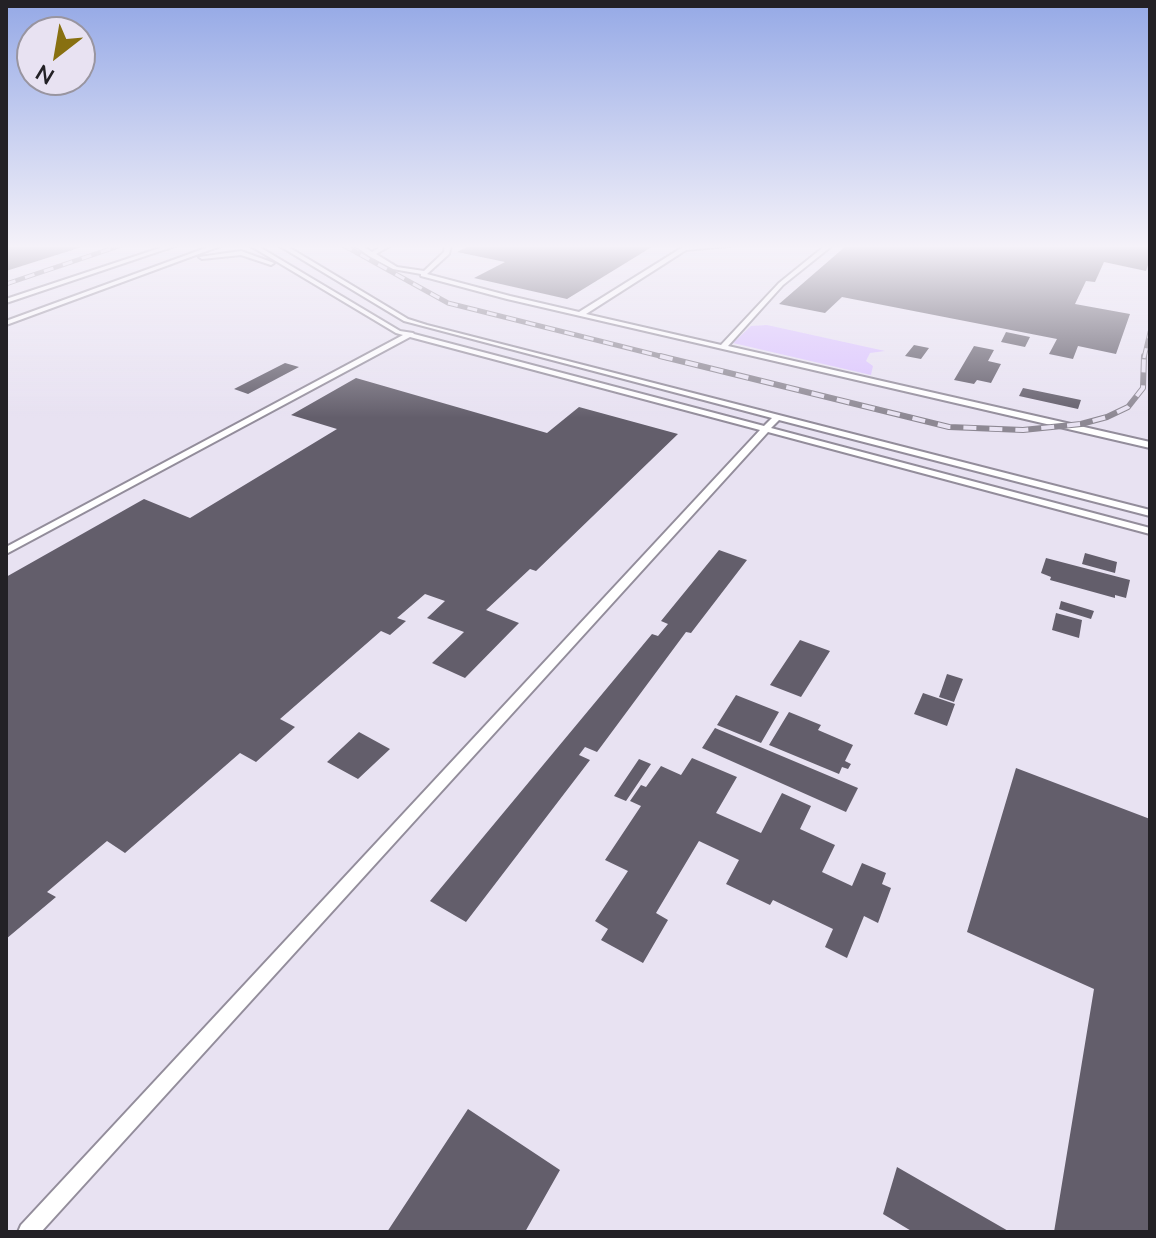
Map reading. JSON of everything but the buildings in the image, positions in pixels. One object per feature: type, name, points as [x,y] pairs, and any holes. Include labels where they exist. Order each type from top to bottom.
[{"type":"lane","points":[[6,323],[62,303]]},
{"type":"lane","points":[[346,303],[381,325],[408,335],[1150,531]]},
{"type":"lane","points":[[377,303],[406,320],[425,326],[1150,513]]},
{"type":"lane","points":[[533,303],[1150,445]]},
{"type":"lane","points":[[581,314],[599,303]]},
{"type":"lane","points":[[723,347],[764,303]]},
{"type":"lane","points":[[6,551],[425,326]]},
{"type":"lane","points":[[28,1232],[777,417]]},
{"type":"shaded area","points":[[767,325],[885,351],[870,353],[866,361],[873,366],[871,375],[733,343],[751,326]]},
{"type":"railway","points":[[448,303],[660,356]]},
{"type":"railway","points":[[1144,358],[1150,332]]},
{"type":"railway","points":[[660,356],[949,427],[1023,430],[1081,424],[1128,407],[1143,388],[1144,356]]},
{"type":"railway","points":[[660,356],[668,358]]}]
